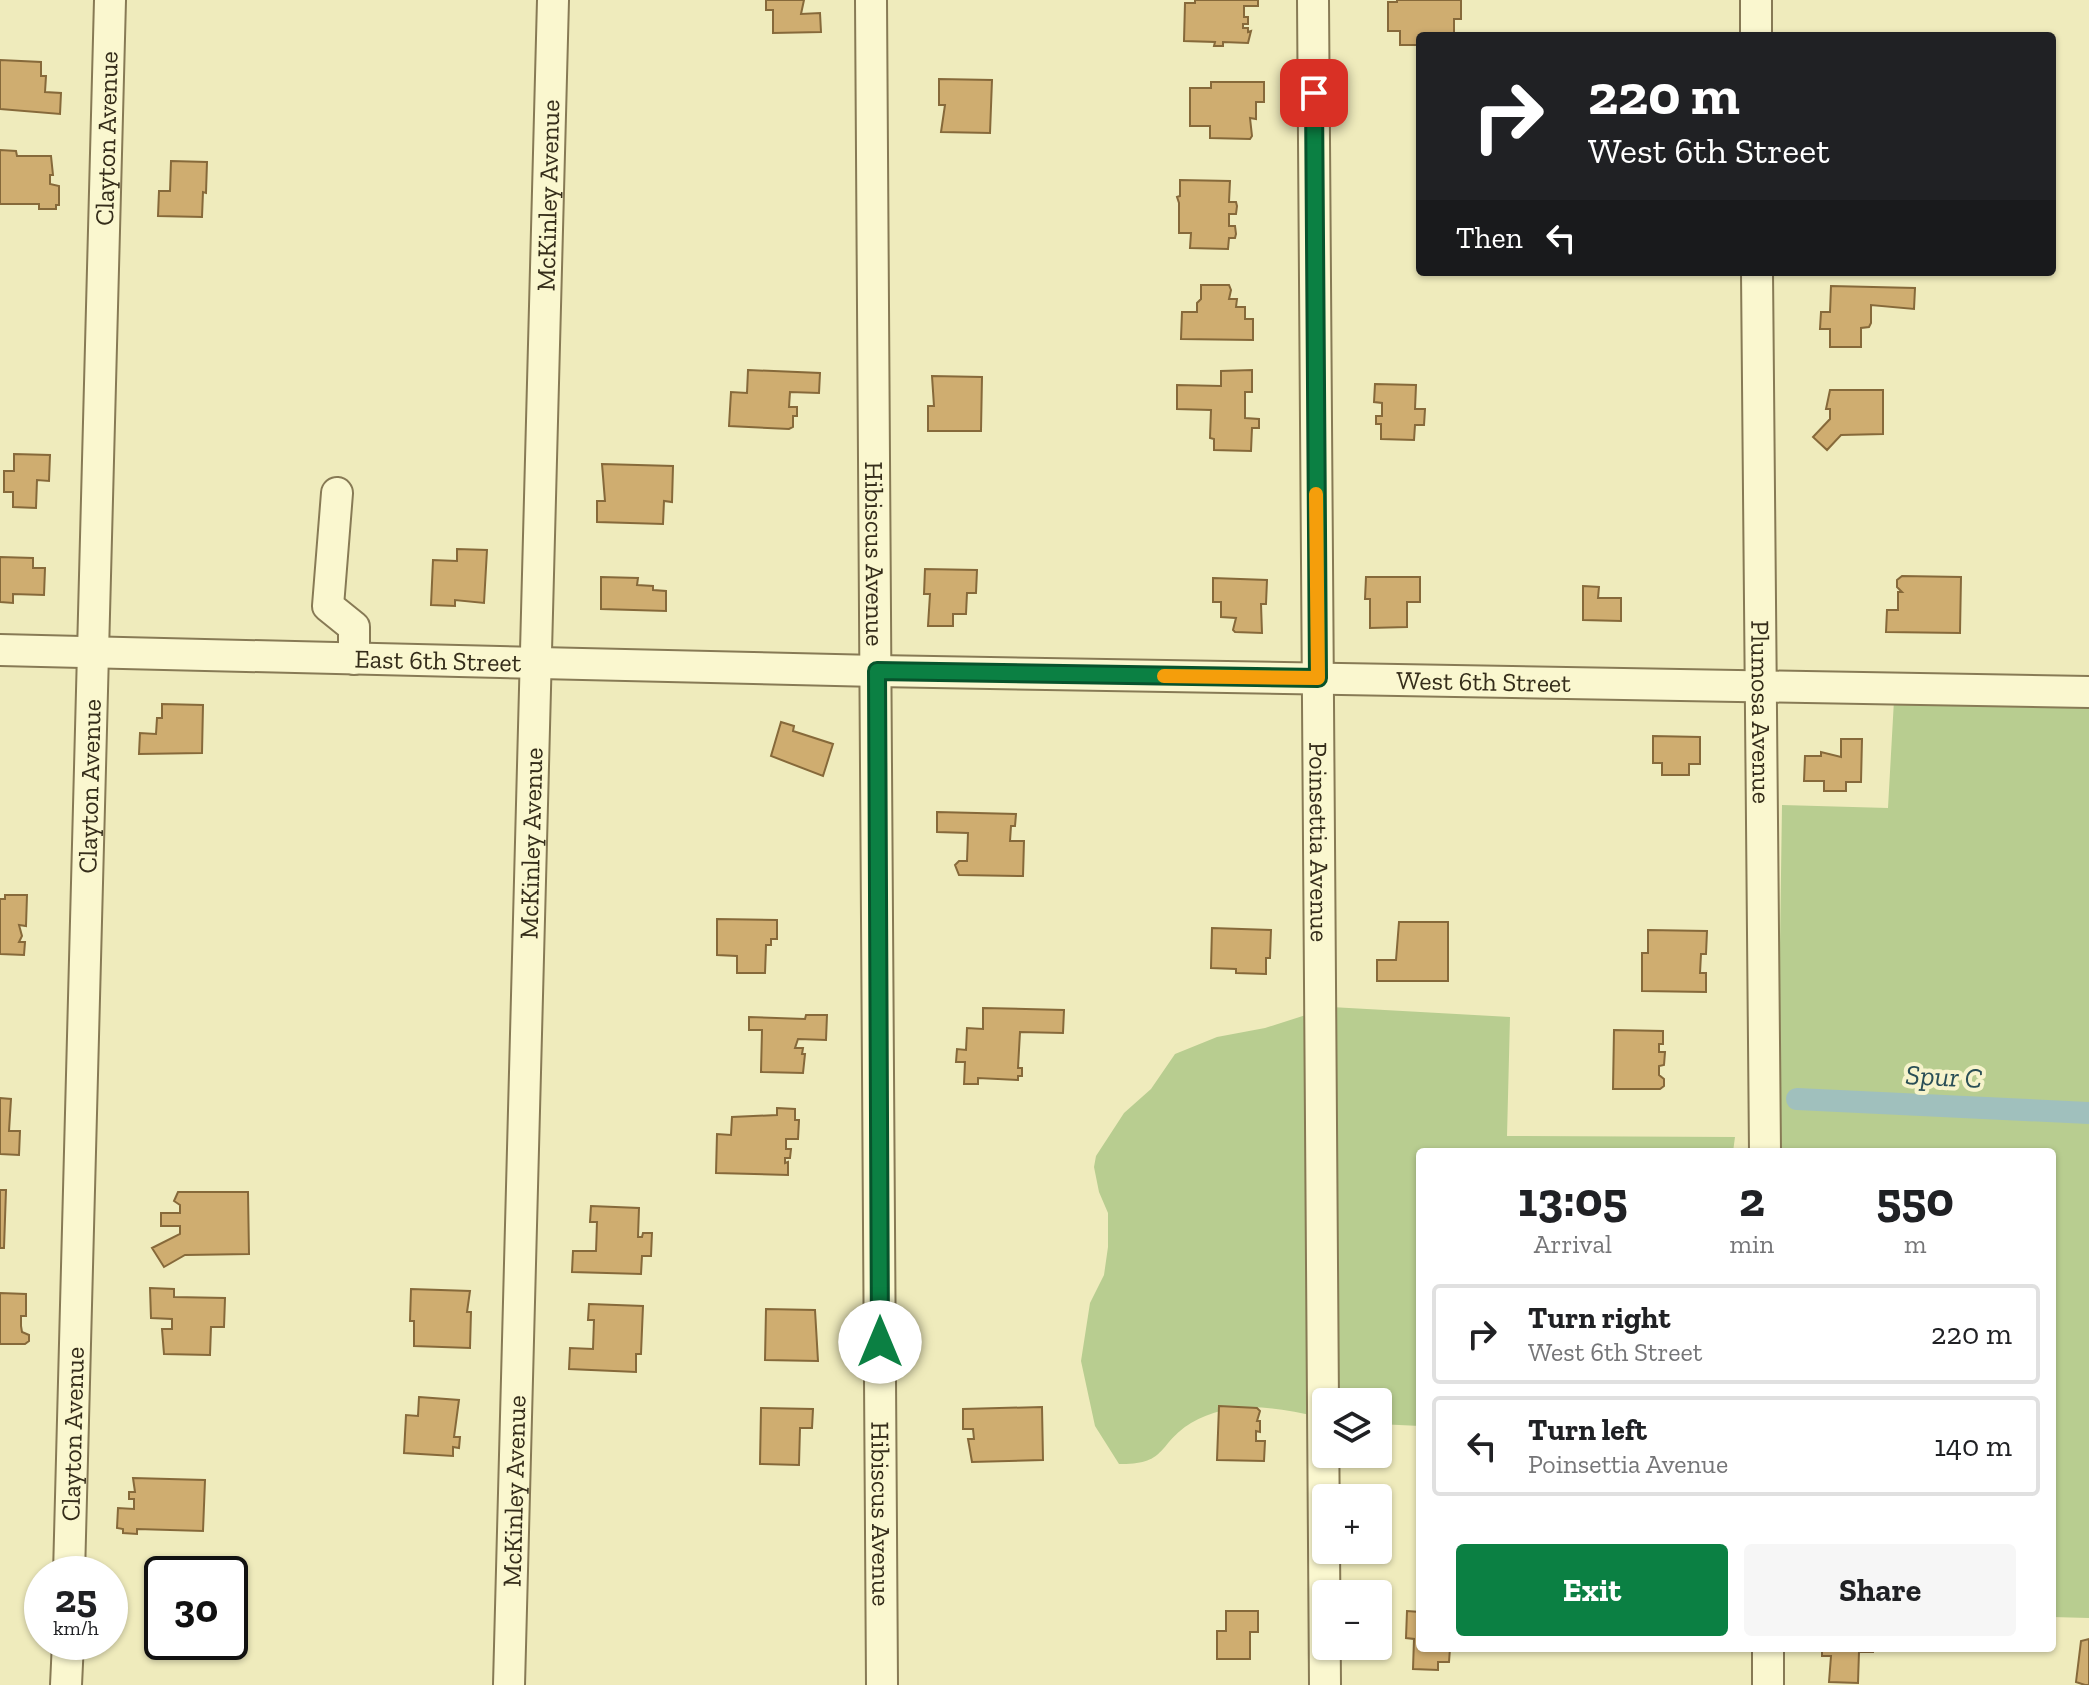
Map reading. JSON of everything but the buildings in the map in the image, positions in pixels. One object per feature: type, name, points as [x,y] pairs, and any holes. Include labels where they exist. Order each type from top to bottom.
[{"type":"street","name":"Clayton Avenue","points":[[69,1556],[110,0]]},
{"type":"street","name":"McKinley Avenue","points":[[509,1685],[553,0]]},
{"type":"street","name":"Hibiscus Avenue","points":[[871,0],[882,1685]]},
{"type":"street","name":"Poinsettia Avenue","points":[[1313,0],[1325,1685]]},
{"type":"street","points":[[1756,0],[1756,32]]},
{"type":"street","name":"Plumosa Avenue","points":[[1757,276],[1765,1148]]},
{"type":"street","points":[[337,493],[328,606],[354,627],[354,659]]},
{"type":"street","name":"East 6th Street","points":[[0,650],[877,671]]},
{"type":"street","name":"West 6th Street","points":[[877,671],[2089,692]]},
{"type":"street","points":[[1768,1652],[1768,1685]]},
{"type":"street","points":[[66,1685],[67,1660]]},
{"type":"green space","points":[[1894,700],[2089,706],[2089,1618],[2056,1617],[2056,1148],[1777,1148],[1782,805],[1888,808]]},
{"type":"green space","points":[[1331,1007],[1510,1017],[1507,1136],[1735,1137],[1734,1148],[1416,1148],[1416,1426],[1392,1425],[1392,1388],[1312,1388],[1312,1416],[1254,1407],[1206,1415],[1180,1431],[1154,1457],[1119,1464],[1095,1426],[1081,1361],[1090,1303],[1104,1275],[1108,1247],[1108,1213],[1099,1192],[1094,1167],[1096,1156],[1124,1113],[1151,1089],[1175,1054],[1217,1037],[1265,1028]]},
{"type":"waterway","name":"Spur C","points":[[1797,1099],[2089,1113]]},
{"type":"slow traffic","points":[[1164,676],[1318,678],[1316,494]]},
{"type":"route","points":[[880,1342],[877,671],[1318,678],[1314,93]]}]
